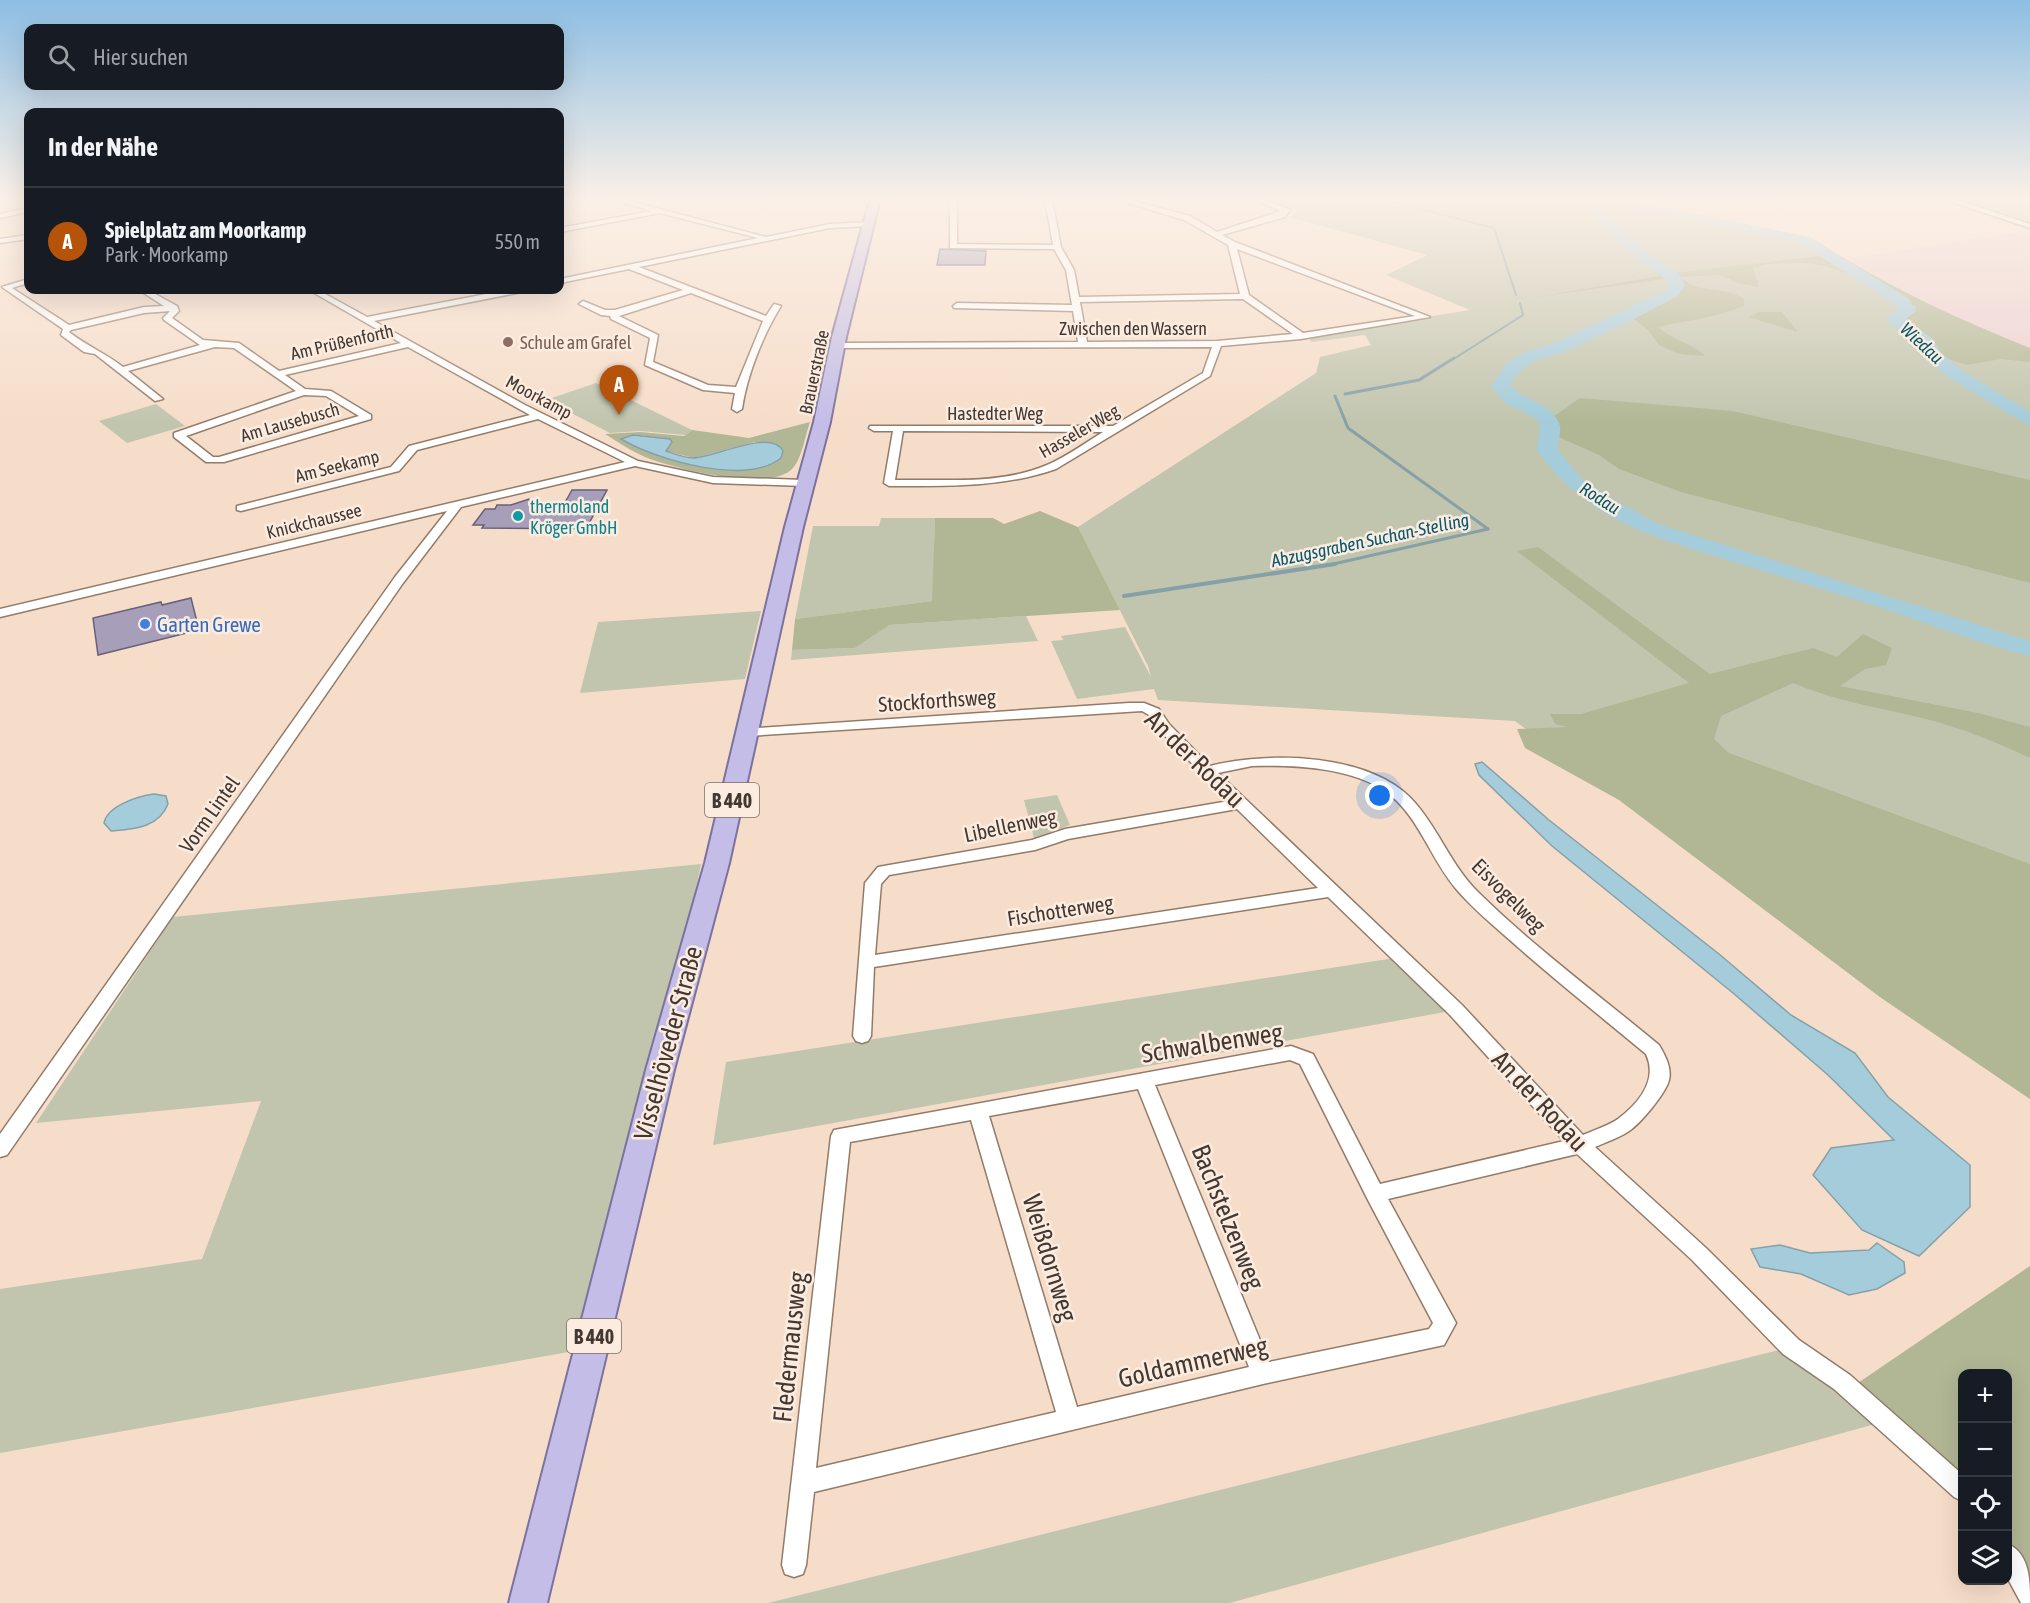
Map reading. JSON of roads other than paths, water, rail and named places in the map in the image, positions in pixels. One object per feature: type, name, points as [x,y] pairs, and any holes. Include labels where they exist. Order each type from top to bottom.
[{"type":"main road","name":"Brauerstraße","points":[[804,483],[857,274]]},
{"type":"main road","name":"Visselhöveder Straße","points":[[528,1603],[660,1070],[717,863],[804,483]]},
{"type":"street","points":[[564,280],[596,274]]},
{"type":"street","points":[[647,274],[768,320]]},
{"type":"street","points":[[1071,274],[1083,345]]},
{"type":"street","points":[[1239,274],[1245,296]]},
{"type":"street","name":"Zwischen den Wassern","points":[[839,346],[1217,344],[1301,336],[1426,317],[1311,274]]},
{"type":"street","points":[[24,282],[6,287],[33,308],[42,309],[68,328]]},
{"type":"street","points":[[583,304],[604,313],[615,313],[690,291]]},
{"type":"street","points":[[151,294],[174,308]]},
{"type":"street","name":"Moorkamp","points":[[321,294],[538,416],[635,464],[713,480],[804,483]]},
{"type":"street","points":[[472,294],[478,297]]},
{"type":"street","points":[[368,319],[495,294]]},
{"type":"street","points":[[957,306],[1076,304],[1245,296],[1301,336]]},
{"type":"street","points":[[737,409],[740,390],[768,320],[777,306]]},
{"type":"street","points":[[158,399],[98,352],[87,350],[64,333],[68,328],[144,310],[174,308]]},
{"type":"street","name":"Am Prüßenforth","points":[[174,308],[175,311],[167,318],[201,343],[236,345],[277,374],[410,344]]},
{"type":"street","points":[[615,313],[614,317],[655,337],[648,363],[706,388],[740,390]]},
{"type":"street","name":"Hasseler Weg","points":[[898,429],[889,483],[994,482],[1026,476],[1052,467],[1207,374],[1217,344]]},
{"type":"street","points":[[121,370],[212,345]]},
{"type":"street","name":"Am Lausebusch","points":[[277,374],[303,392],[328,393],[367,417],[220,460],[210,460],[178,435],[189,424],[303,392]]},
{"type":"street","name":"Am Seekamp","points":[[241,508],[394,469],[413,448],[538,416]]},
{"type":"street","name":"Hastedter Weg","points":[[874,428],[1116,429]]},
{"type":"street","name":"Knickchaussee","points":[[0,613],[635,464]]},
{"type":"street","name":"Vorm Lintel","points":[[0,1149],[399,580],[456,507]]},
{"type":"street","name":"Stockforthsweg","points":[[748,732],[1129,707]]},
{"type":"street","name":"An der Rodau","points":[[1129,707],[1152,710],[1164,727],[1240,804],[1456,1010],[1580,1145],[1699,1254],[1791,1347],[1842,1382],[1958,1485]]},
{"type":"street","name":"Eisvogelweg","points":[[1208,771],[1252,762],[1324,767],[1380,782],[1401,795],[1461,885],[1507,929],[1653,1050],[1659,1063],[1660,1080],[1646,1102],[1624,1125],[1580,1145]]},
{"type":"street","name":"Libellenweg","points":[[866,962],[873,883],[884,871],[1035,845],[1065,834],[1240,804]]},
{"type":"street","name":"Fischotterweg","points":[[866,962],[1333,891]]},
{"type":"street","points":[[862,1036],[866,962]]},
{"type":"street","name":"Schwalbenweg","points":[[841,1136],[1291,1053],[1307,1059],[1375,1194]]},
{"type":"street","name":"Bachstelzenweg","points":[[1144,1081],[1263,1374]]},
{"type":"street","name":"Weißdornweg","points":[[978,1111],[1070,1421]]},
{"type":"street","name":"Fledermausweg","points":[[794,1565],[841,1136]]},
{"type":"street","points":[[1375,1194],[1580,1145]]},
{"type":"street","name":"Goldammerweg","points":[[804,1483],[1263,1374],[1436,1338],[1445,1323],[1375,1194]]},
{"type":"street","points":[[2012,1564],[2030,1594]]},
{"type":"water","points":[[633,435],[670,439],[672,442],[666,451],[690,458],[767,442],[777,445],[783,451],[781,458],[766,466],[746,470],[724,470],[678,462],[636,447],[621,439]]},
{"type":"water","points":[[1482,762],[1549,820],[1719,954],[1791,1015],[1855,1053],[1888,1097],[1970,1165],[1970,1207],[1919,1256],[1862,1230],[1813,1175],[1831,1148],[1894,1140],[1828,1075],[1733,993],[1552,846],[1479,775],[1475,764]]},
{"type":"water","points":[[154,794],[166,796],[168,804],[164,812],[152,823],[136,828],[111,831],[104,823],[106,817],[117,807],[140,797]]},
{"type":"water","points":[[1877,1243],[1904,1262],[1905,1273],[1877,1289],[1849,1295],[1801,1274],[1760,1267],[1751,1249],[1780,1245],[1810,1253],[1869,1250]]},
{"type":"waterway","name":"Abzugsgraben Suchan-Stelling","points":[[1509,274],[1516,295]]},
{"type":"waterway","name":"Rodau","points":[[1668,274],[1677,285],[1672,293],[1560,347],[1526,358],[1512,368],[1500,386],[1512,399],[1543,414],[1550,426],[1547,450],[1575,483],[1608,506],[1650,529],[1906,608],[1966,631],[2030,649]]},
{"type":"waterway","name":"Wiedau","points":[[1858,274],[1903,302],[1908,311],[1894,318],[1927,343],[1933,356],[1955,374],[2030,420]]},
{"type":"waterway","name":"Abzugsgraben Suchan-Stelling","points":[[1452,360],[1523,315],[1520,303]]},
{"type":"waterway","name":"Abzugsgraben Suchan-Stelling","points":[[1345,394],[1419,380],[1454,358]]},
{"type":"waterway","name":"Abzugsgraben Suchan-Stelling","points":[[1330,565],[1488,529],[1348,428],[1335,396]]},
{"type":"waterway","name":"Abzugsgraben Suchan-Stelling","points":[[1330,565],[1335,564]]},
{"type":"waterway","name":"Abzugsgraben Suchan-Stelling","points":[[1124,596],[1330,565]]},
{"type":"place","name":"Schule am Grafel","points":[[508,342]]},
{"type":"place","name":"Spielplatz am Moorkamp","points":[[619,415]]},
{"type":"place","name":"thermoland Kröger GmbH","points":[[518,516]]},
{"type":"place","name":"Garten Grewe","points":[[145,624]]}]
